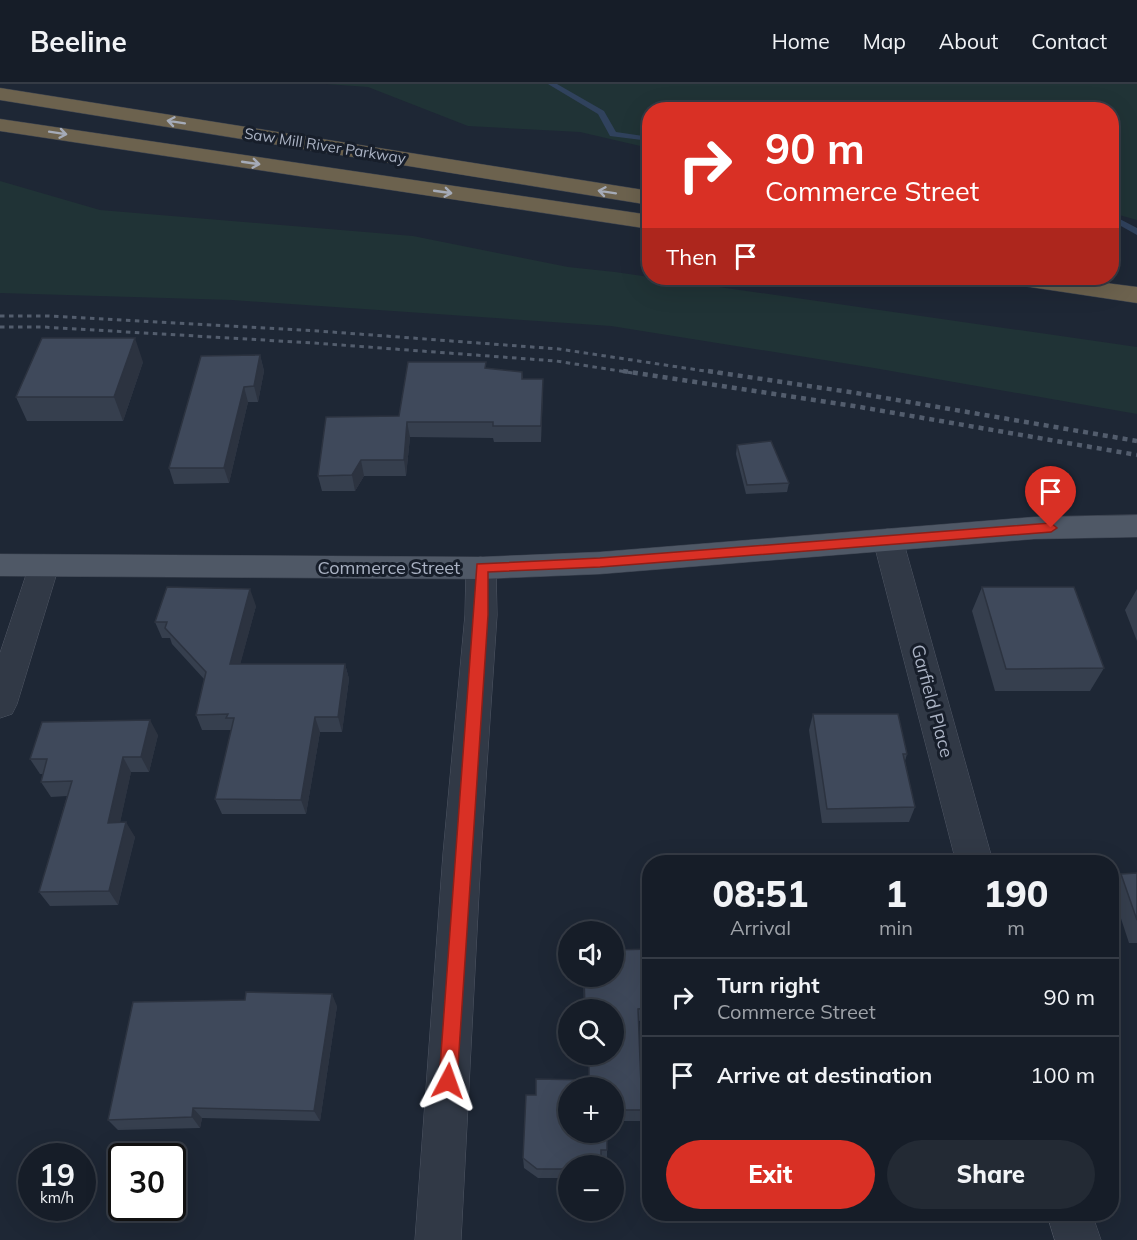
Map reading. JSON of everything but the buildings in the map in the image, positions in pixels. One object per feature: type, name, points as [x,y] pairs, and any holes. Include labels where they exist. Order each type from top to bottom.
[{"type":"highway","name":"Saw Mill River Parkway","points":[[0,94],[642,197]]},
{"type":"highway","name":"Saw Mill River Parkway","points":[[0,125],[642,221]]},
{"type":"highway","points":[[1119,271],[1137,274]]},
{"type":"highway","points":[[1064,285],[1137,296]]},
{"type":"main road","name":"Commerce Street","points":[[0,565],[481,568],[600,563],[1034,528],[1137,526]]},
{"type":"street","name":"Garfield Place","points":[[888,540],[973,855]]},
{"type":"street","points":[[0,704],[44,566]]},
{"type":"street","points":[[438,1240],[462,855],[481,615],[481,568]]},
{"type":"street","points":[[1072,1221],[1078,1240]]},
{"type":"green space","points":[[326,84],[1137,84],[1137,220],[1119,215],[1119,102],[642,102],[642,146],[580,132],[468,126],[368,87]]},
{"type":"green space","points":[[0,181],[100,210],[413,236],[568,267],[642,276],[642,285],[705,285],[1137,347],[1137,414],[874,368],[611,326],[232,300],[0,293]]},
{"type":"waterway","points":[[552,84],[601,113],[613,134],[642,138]]},
{"type":"waterway","points":[[1119,222],[1137,232]]},
{"type":"railway","points":[[0,316],[49,316],[318,331],[559,349],[718,373]]},
{"type":"railway","points":[[0,327],[43,327],[314,343],[556,361],[633,373]]},
{"type":"railway","points":[[623,371],[854,406],[1137,455]]},
{"type":"railway","points":[[708,371],[856,393],[1137,441]]},
{"type":"route","points":[[448,1081],[462,855],[481,615],[481,568],[600,563],[974,532],[1051,528]]}]
